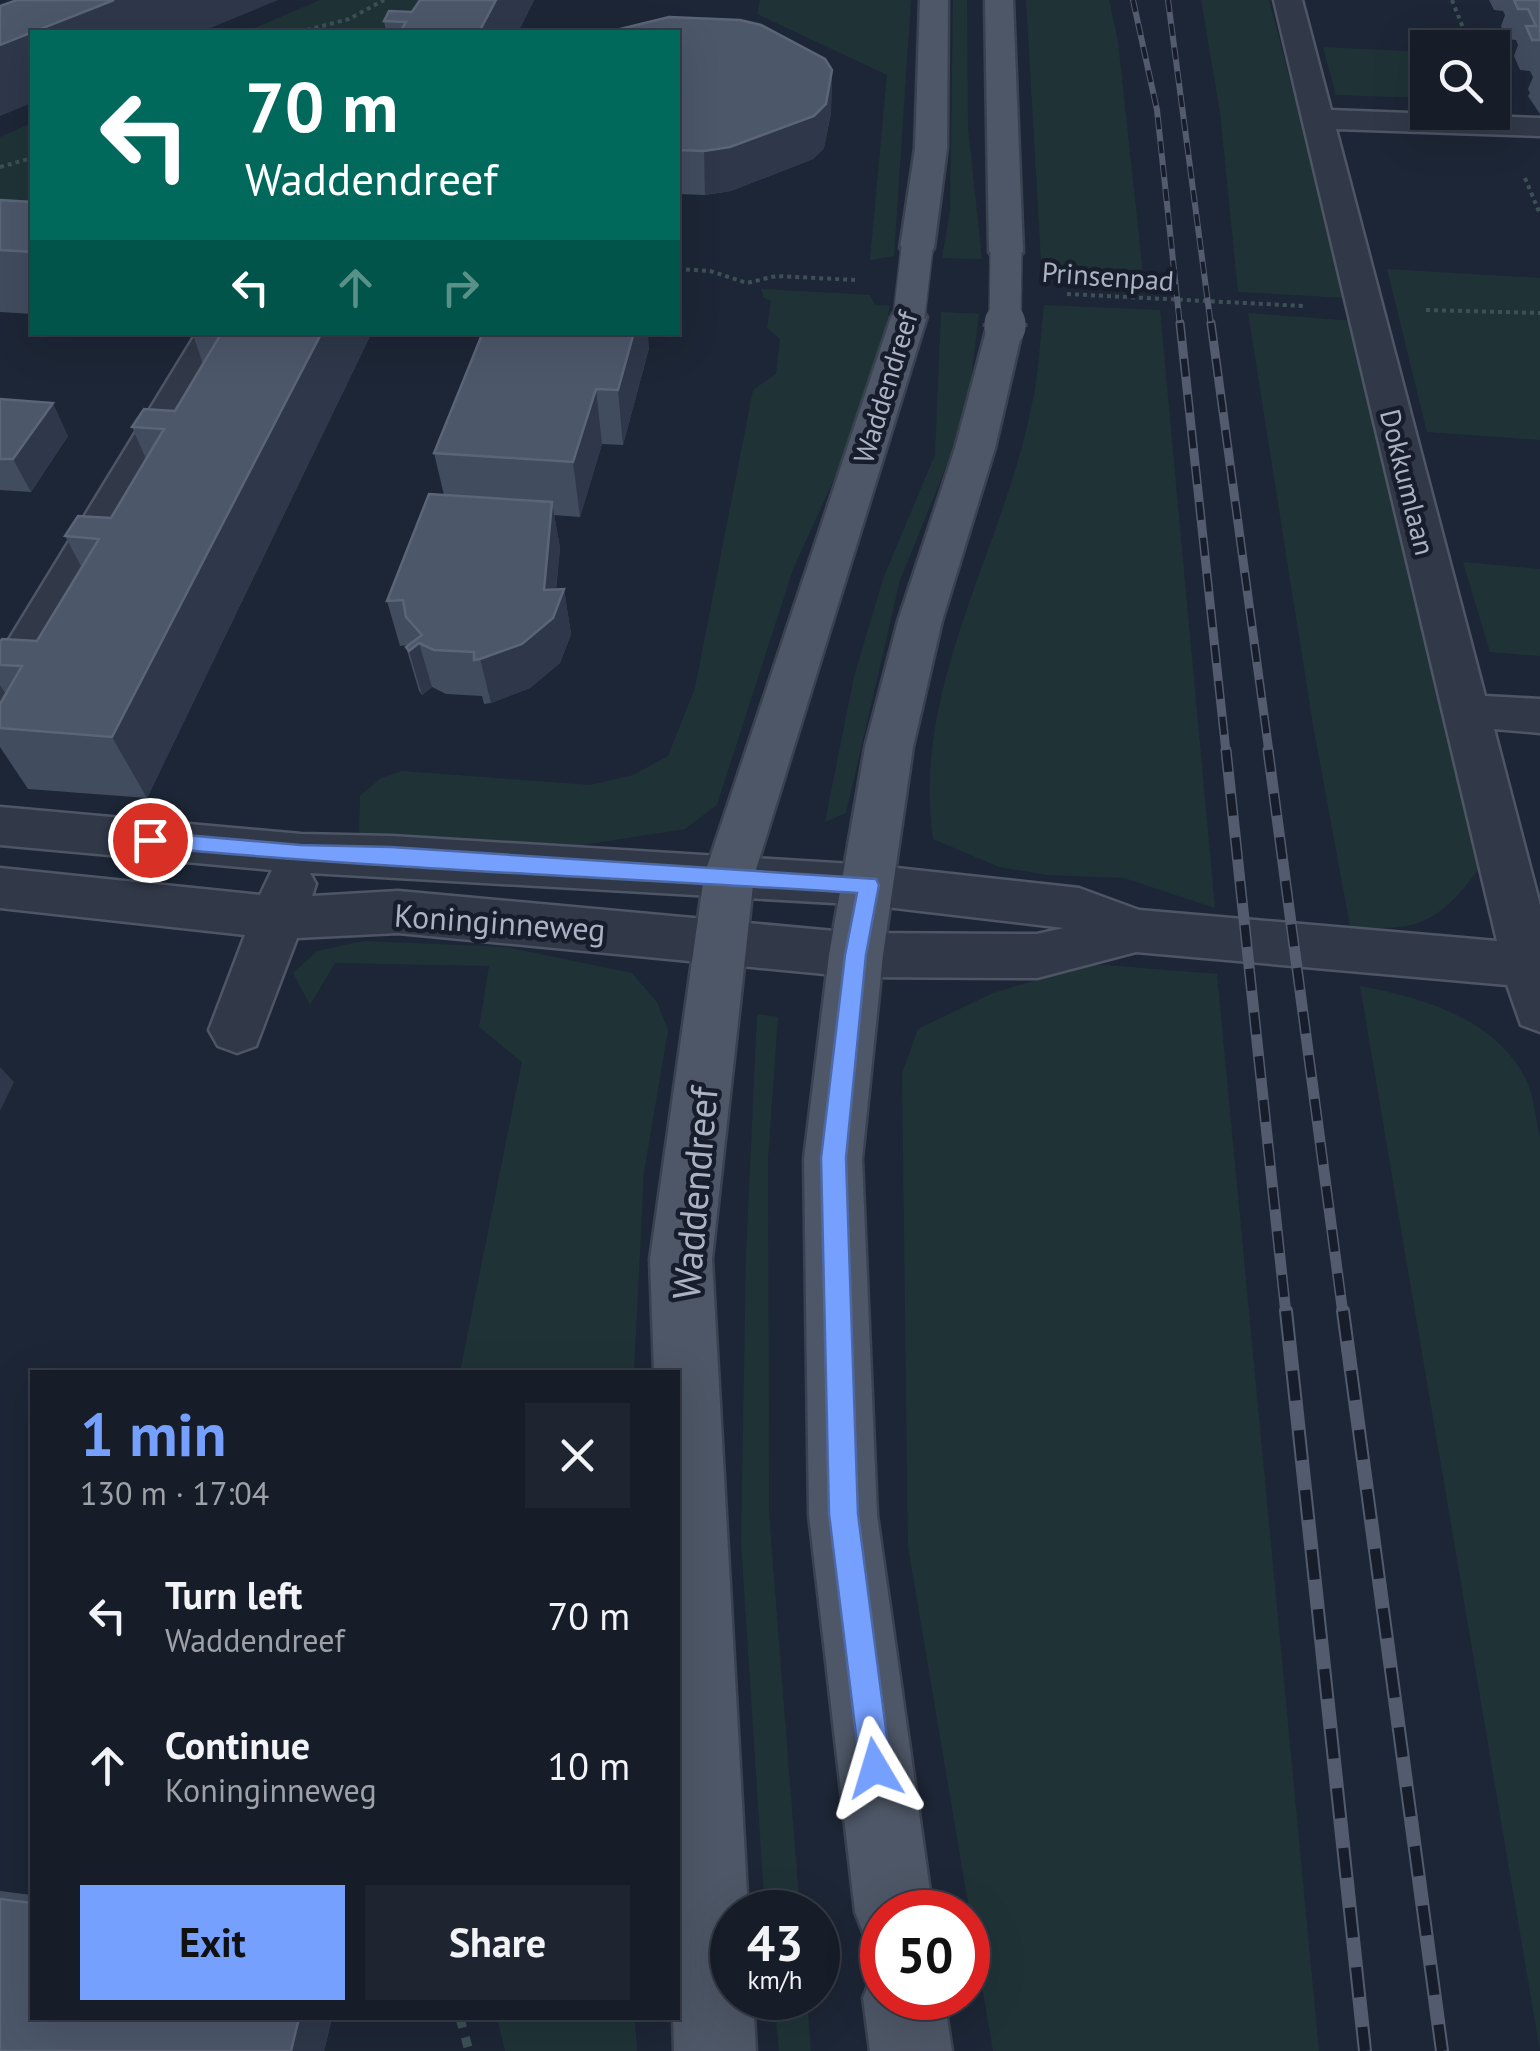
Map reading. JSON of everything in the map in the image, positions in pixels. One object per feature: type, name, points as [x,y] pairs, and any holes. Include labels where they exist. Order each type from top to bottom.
[{"type":"main road","name":"Waddendreef","points":[[715,2051],[681,1260],[729,876],[909,317],[931,148],[934,0]]},
{"type":"main road","points":[[891,1890],[844,1514],[834,1158],[856,955],[890,747],[915,639],[975,448],[1005,328],[999,0]]},
{"type":"main road","points":[[907,2020],[911,2051]]},
{"type":"street","name":"Dokkumlaan","points":[[869,885],[1080,909],[1136,930],[1534,987],[1288,0]]},
{"type":"street","points":[[1318,119],[1540,127]]},
{"type":"street","points":[[0,692],[214,335]]},
{"type":"street","points":[[1467,711],[1540,716]]},
{"type":"street","name":"Koninginneweg","points":[[0,826],[301,853],[729,876]]},
{"type":"street","points":[[238,1030],[301,853]]},
{"type":"street","points":[[729,876],[869,885]]},
{"type":"street","name":"Koninginneweg","points":[[0,888],[279,918],[398,912],[720,940]]},
{"type":"street","name":"Dokkumlaan","points":[[720,940],[856,955],[1037,956],[1136,930]]},
{"type":"path","points":[[306,30],[349,20],[384,0]]},
{"type":"path","points":[[1452,0],[1464,30]]},
{"type":"path","points":[[0,167],[30,159]]},
{"type":"path","points":[[680,269],[710,271],[747,283],[776,276],[856,280]]},
{"type":"path","name":"Prinsenpad","points":[[1061,294],[1540,313]]},
{"type":"path","points":[[460,2020],[468,2051]]},
{"type":"green space","points":[[320,0],[421,0],[402,30],[250,30]]},
{"type":"green space","points":[[760,0],[911,0],[894,256],[870,260],[887,75],[757,14]]},
{"type":"green space","points":[[953,0],[967,0],[968,128],[982,259],[942,258],[950,210]]},
{"type":"green space","points":[[1026,0],[1109,0],[1118,42],[1144,283],[1042,277]]},
{"type":"green space","points":[[1201,0],[1269,0],[1347,298],[1238,292],[1220,112]]},
{"type":"green space","points":[[1323,47],[1410,51],[1410,97],[1336,95]]},
{"type":"green space","points":[[30,124],[30,221],[0,219],[0,137]]},
{"type":"green space","points":[[1387,269],[1540,278],[1540,440],[1427,432]]},
{"type":"green space","points":[[761,289],[870,295],[875,305],[890,306],[869,403],[793,569],[717,805],[685,829],[576,846],[381,842],[359,834],[360,796],[381,778],[402,771],[590,785],[633,775],[668,756],[695,688],[753,390],[776,374],[780,339],[767,328],[771,301],[764,298]]},
{"type":"green space","points":[[1044,305],[1160,310],[1215,908],[1124,878],[1047,875],[999,867],[933,839],[930,782],[935,727],[947,672],[1019,458],[1034,392]]},
{"type":"green space","points":[[941,312],[979,314],[971,380],[951,455],[900,580],[846,813],[825,822],[854,677],[883,579],[935,455]]},
{"type":"green space","points":[[1248,313],[1354,321],[1473,809],[1478,870],[1438,913],[1409,925],[1350,926],[1313,725]]},
{"type":"green space","points":[[1463,562],[1540,569],[1540,656],[1490,652]]},
{"type":"green space","points":[[364,941],[506,947],[632,973],[657,1002],[668,1030],[644,1172],[634,1370],[460,1370],[522,1062],[479,1027],[489,966],[335,963],[310,1005],[293,973],[317,951]]},
{"type":"green space","points":[[1091,964],[1217,974],[1319,2051],[993,2051],[988,2020],[990,1890],[966,1890],[908,1547],[902,1073],[918,1029],[993,993]]},
{"type":"green space","points":[[1360,986],[1433,1005],[1457,1015],[1498,1043],[1528,1084],[1540,1137],[1540,2051]]},
{"type":"green space","points":[[757,1014],[778,1017],[768,1159],[769,1514],[798,1890],[764,1890],[741,1543],[746,1256]]},
{"type":"green space","points":[[497,2020],[635,2020],[637,2051],[505,2051]]},
{"type":"green space","points":[[776,2020],[809,2020],[811,2051],[779,2051]]},
{"type":"building","points":[[17,0],[114,0],[0,45],[0,6]]},
{"type":"building","points":[[420,0],[496,0],[480,30],[401,30],[406,22],[384,21],[389,11],[412,12]]},
{"type":"building","points":[[1514,0],[1540,0],[1540,40],[1532,40],[1526,26],[1536,26],[1528,9],[1518,9]]},
{"type":"building","points":[[669,17],[740,20],[761,25],[825,59],[832,70],[826,104],[814,116],[730,147],[680,150],[680,30],[616,30]]},
{"type":"building","points":[[0,200],[30,202],[30,252],[0,250]]},
{"type":"building","points":[[220,335],[320,335],[112,737],[0,728],[0,704],[22,666],[0,665],[0,642],[37,641],[99,539],[65,536],[78,516],[111,518],[164,429],[132,427],[144,409],[175,411]]},
{"type":"building","points":[[482,335],[633,335],[618,390],[596,389],[573,462],[434,453]]},
{"type":"building","points":[[0,399],[53,403],[13,459],[0,459]]},
{"type":"building","points":[[429,494],[552,502],[544,590],[564,589],[553,618],[522,644],[474,660],[474,652],[434,650],[419,643],[409,651],[406,647],[422,635],[406,617],[403,600],[387,601]]},
{"type":"building","points":[[0,1899],[30,1903],[30,2020],[299,2020],[291,2051],[0,2051]]},
{"type":"railway","points":[[1133,0],[1157,110],[1180,326]]},
{"type":"railway","points":[[1168,0],[1211,326]]},
{"type":"railway","points":[[1180,323],[1226,752]]},
{"type":"railway","points":[[1211,323],[1269,752]]},
{"type":"railway","points":[[1226,750],[1286,1314]]},
{"type":"railway","points":[[1268,750],[1343,1314]]},
{"type":"railway","points":[[1286,1311],[1365,2051]]},
{"type":"railway","points":[[1343,1311],[1442,2051]]},
{"type":"route","points":[[150,840],[301,853],[391,855],[869,885],[856,955],[834,1158],[844,1514],[875,1768]]}]
